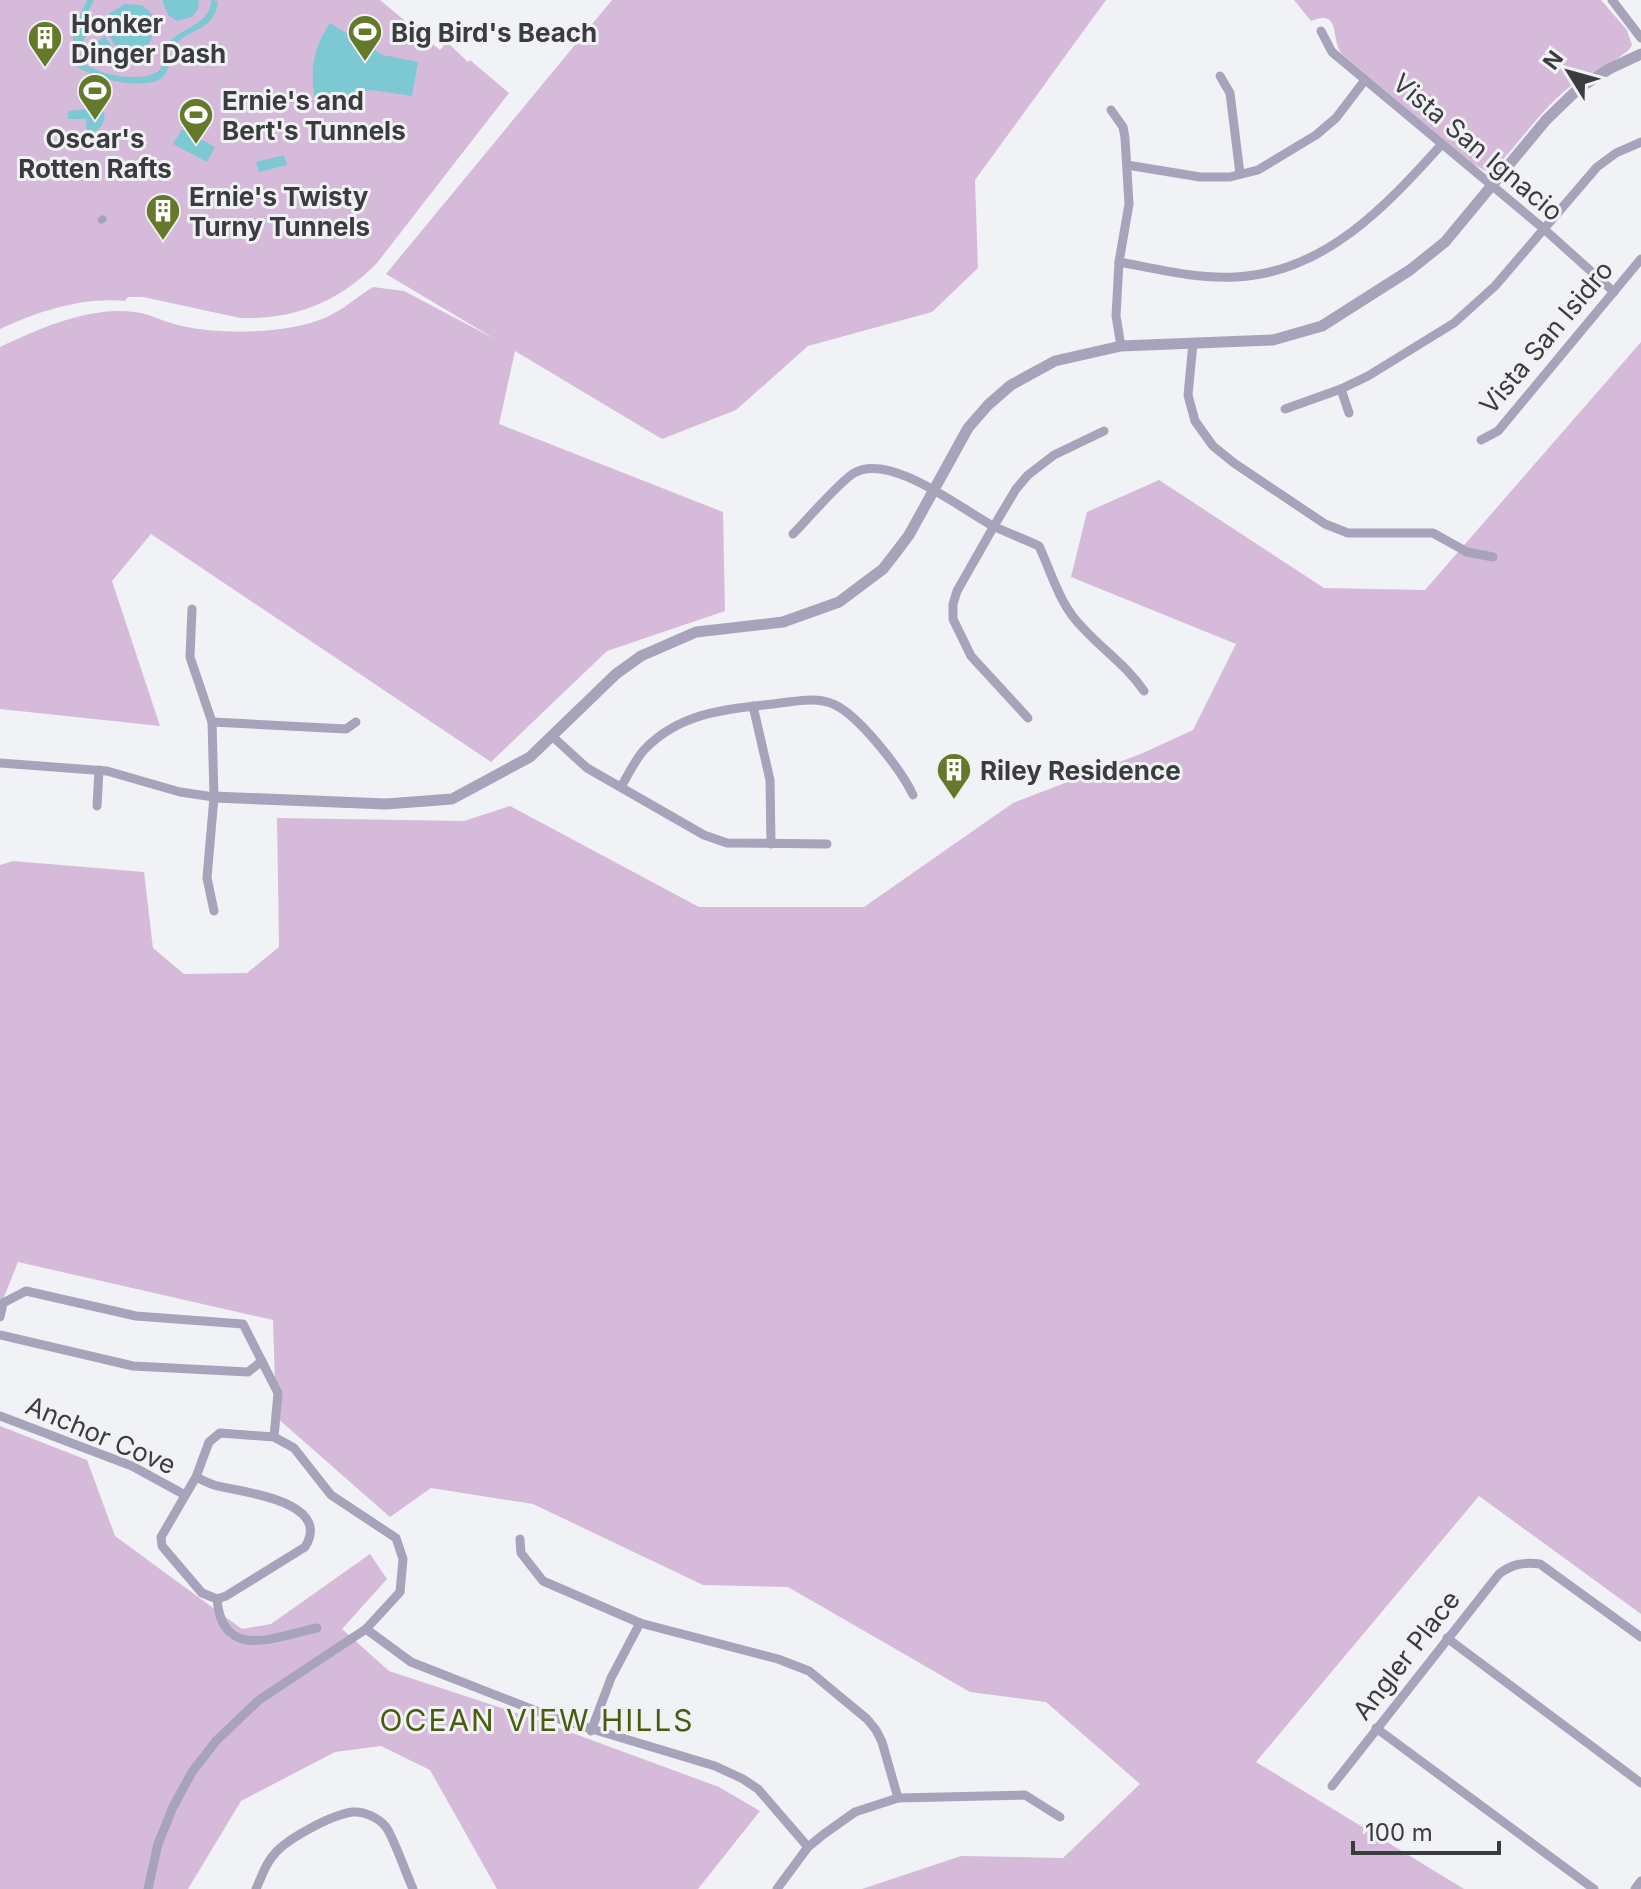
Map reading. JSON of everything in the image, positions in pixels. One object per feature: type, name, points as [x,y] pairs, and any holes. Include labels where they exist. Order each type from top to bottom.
[{"type":"street","points":[[1612,0],[1641,38]]},
{"type":"street","name":"Vista San Ignacio","points":[[1321,31],[1332,52],[1544,229],[1614,292]]},
{"type":"street","points":[[0,763],[99,770],[180,792],[214,797],[386,804],[452,799],[530,757],[616,674],[641,656],[696,632],[783,622],[839,602],[883,569],[909,535],[968,428],[988,405],[1011,385],[1055,361],[1121,346],[1273,340],[1322,326],[1410,270],[1445,242],[1546,120],[1579,88],[1641,54]]},
{"type":"street","points":[[1220,76],[1230,93],[1240,174]]},
{"type":"street","points":[[1127,165],[1200,177],[1230,177],[1258,170],[1316,135],[1336,118],[1365,80]]},
{"type":"street","points":[[1111,110],[1123,127],[1129,204],[1119,262],[1116,316],[1121,346]]},
{"type":"street","points":[[1285,409],[1368,376],[1454,323],[1495,286],[1597,167],[1616,153],[1641,142]]},
{"type":"street","points":[[1119,262],[1212,277],[1269,274],[1295,266],[1336,243],[1383,208],[1442,144]]},
{"type":"street","name":"Vista San Isidro","points":[[1481,440],[1498,431],[1641,259]]},
{"type":"street","points":[[1193,343],[1188,395],[1195,421],[1213,446],[1234,463],[1325,524],[1348,533],[1433,533],[1467,552],[1493,557]]},
{"type":"street","points":[[1341,389],[1349,413]]},
{"type":"street","points":[[1028,718],[971,656],[953,619],[957,591],[1016,489],[1031,472],[1061,450],[1104,431]]},
{"type":"street","points":[[793,534],[853,473],[873,467],[933,489],[994,526],[1039,546],[1055,587],[1074,618],[1128,668],[1144,691]]},
{"type":"street","points":[[192,609],[190,657],[212,722],[214,797],[207,878],[214,911]]},
{"type":"street","points":[[621,787],[642,752],[668,728],[702,714],[730,708],[820,699],[847,711],[905,777],[913,795]]},
{"type":"street","points":[[753,706],[764,766],[770,780],[771,844]]},
{"type":"street","points":[[212,722],[346,729],[356,722]]},
{"type":"street","points":[[553,737],[587,768],[704,835],[727,843],[827,844]]},
{"type":"street","points":[[97,806],[99,770]]},
{"type":"street","points":[[0,1317],[3,1303],[26,1291],[136,1316],[243,1324],[278,1393],[274,1437]]},
{"type":"street","points":[[0,1335],[133,1366],[248,1372],[262,1361]]},
{"type":"street","name":"Anchor Cove","points":[[0,1416],[132,1466],[185,1495]]},
{"type":"street","points":[[148,1889],[158,1844],[192,1772],[216,1741],[259,1700],[366,1629],[400,1592],[403,1559],[396,1538],[331,1495],[294,1448],[274,1437],[220,1433],[209,1442],[196,1477],[161,1537],[162,1546],[202,1593],[217,1599]]},
{"type":"street","points":[[196,1477],[214,1485],[287,1503],[308,1522],[310,1533],[305,1547],[217,1599]]},
{"type":"street","points":[[520,1539],[521,1553],[543,1581],[640,1623],[778,1659],[809,1671],[876,1730],[898,1798]]},
{"type":"street","name":"Angler Place","points":[[1332,1786],[1499,1574],[1524,1562],[1540,1564],[1641,1637]]},
{"type":"street","points":[[217,1599],[222,1626],[245,1641],[317,1628]]},
{"type":"street","points":[[591,1731],[611,1678],[640,1623]]},
{"type":"street","points":[[366,1629],[411,1662],[591,1731],[715,1766],[743,1779],[758,1789],[808,1847]]},
{"type":"street","points":[[1447,1638],[1641,1783]]},
{"type":"street","points":[[1376,1728],[1594,1889]]},
{"type":"street","points":[[777,1889],[808,1847],[855,1812],[898,1798],[1025,1795],[1060,1817]]},
{"type":"street","points":[[256,1889],[266,1866],[287,1842],[350,1812],[369,1815],[388,1829],[413,1889]]},
{"type":"street","points":[[1635,1889],[1641,1881]]},
{"type":"shaded area","points":[[0,0],[380,0],[440,50],[447,42],[509,93],[377,263],[347,288],[314,306],[279,316],[240,318],[143,297],[128,297],[125,301],[93,301],[61,307],[0,329]]},
{"type":"shaded area","points":[[612,0],[1106,0],[975,180],[978,268],[932,312],[808,346],[736,410],[662,439],[515,351],[499,424],[723,512],[725,611],[607,651],[491,762],[151,534],[112,581],[160,726],[0,709],[0,347],[66,320],[101,312],[141,313],[176,325],[216,331],[294,327],[327,317],[373,287],[404,291],[495,339],[386,274]]},
{"type":"shaded area","points":[[1294,0],[1601,0],[1627,30],[1632,45],[1623,55],[1564,91],[1496,167],[1486,171],[1473,164],[1342,54],[1331,22],[1321,18],[1311,21]]},
{"type":"shaded area","points":[[1641,342],[1641,1614],[1479,1496],[1256,1762],[1464,1889],[862,1889],[961,1856],[1063,1858],[1140,1784],[1046,1702],[970,1692],[788,1587],[703,1585],[533,1504],[431,1488],[390,1517],[276,1417],[273,1320],[18,1262],[0,1307],[0,865],[13,861],[144,872],[153,948],[184,974],[247,973],[279,947],[277,818],[464,821],[510,806],[699,907],[864,907],[1013,803],[1143,753],[1193,730],[1236,644],[1071,577],[1087,512],[1159,480],[1324,588],[1425,590]]},
{"type":"shaded area","points":[[0,1426],[87,1460],[115,1536],[242,1629],[271,1624],[370,1554],[387,1579],[342,1629],[389,1671],[529,1717],[719,1787],[760,1811],[698,1889],[497,1889],[430,1770],[381,1746],[335,1752],[241,1801],[188,1889],[0,1889]]},
{"type":"water","points":[[87,0],[94,0],[88,12],[89,28],[79,51],[83,63],[100,71],[132,77],[160,70],[167,45],[206,16],[211,0],[218,1],[212,18],[173,48],[162,78],[153,82],[128,83],[86,72],[71,60],[74,57],[73,30]]},
{"type":"water","points":[[162,0],[199,0],[198,9],[192,17],[177,21],[168,15]]},
{"type":"water","points":[[125,4],[142,5],[154,16],[150,42],[131,58],[113,43],[104,21],[110,13]]},
{"type":"water","name":"Big Bird's Beach","points":[[330,23],[383,55],[418,62],[412,96],[372,90],[316,102],[314,61]]},
{"type":"water","points":[[105,36],[114,50],[97,57],[89,55],[89,48]]},
{"type":"water","name":"Oscar's Rotten Rafts","points":[[102,108],[104,120],[92,136],[87,135],[86,119],[68,119],[68,111]]},
{"type":"water","name":"Ernie's and Bert's Tunnels","points":[[182,129],[215,147],[207,162],[173,144]]},
{"type":"water","points":[[284,155],[287,165],[259,172],[256,162]]},
{"type":"place","name":"Big Bird's Beach","points":[[365,63]]},
{"type":"place","name":"Honker Dinger Dash","points":[[45,69]]},
{"type":"place","name":"Oscar's Rotten Rafts","points":[[95,122]]},
{"type":"place","name":"Ernie's and Bert's Tunnels","points":[[196,146]]},
{"type":"place","name":"Ernie's Twisty Turny Tunnels","points":[[163,242]]},
{"type":"place","name":"Riley Residence","points":[[954,801]]},
{"type":"district","name":"OCEAN VIEW HILLS","points":[[537,1720]]}]
